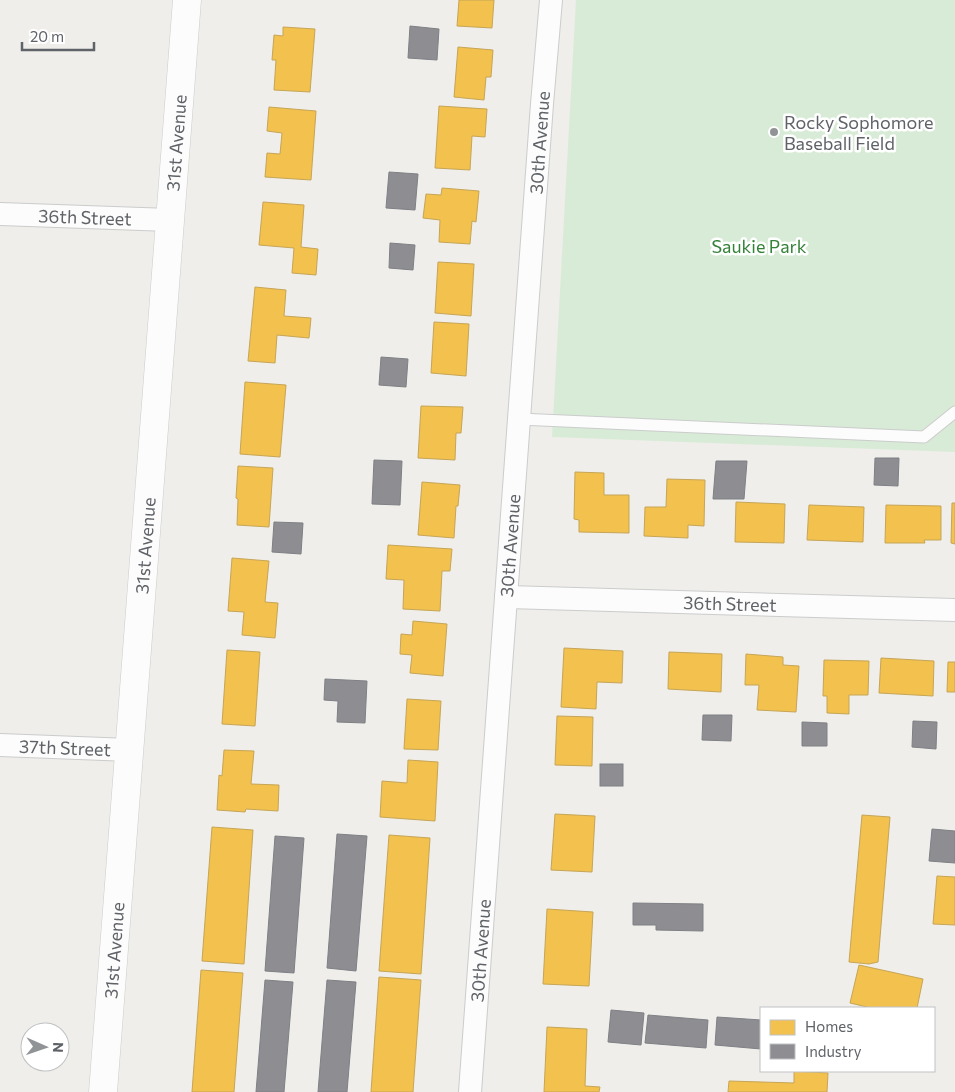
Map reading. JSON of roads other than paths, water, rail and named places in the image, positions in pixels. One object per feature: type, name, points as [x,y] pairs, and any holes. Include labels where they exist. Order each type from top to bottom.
[{"type":"street","name":"31st Avenue","points":[[103,1092],[187,0]]},
{"type":"street","name":"30th Avenue","points":[[470,1092],[551,0]]},
{"type":"street","name":"36th Street","points":[[0,214],[170,220]]},
{"type":"street","name":"36th Street","points":[[506,596],[955,610]]},
{"type":"street","name":"37th Street","points":[[0,745],[130,750]]},
{"type":"lane","points":[[519,419],[924,437],[955,412]]},
{"type":"place","name":"Rocky Sophomore Baseball Field","points":[[774,132]]},
{"type":"park label","name":"Saukie Park","points":[[759,246]]}]
